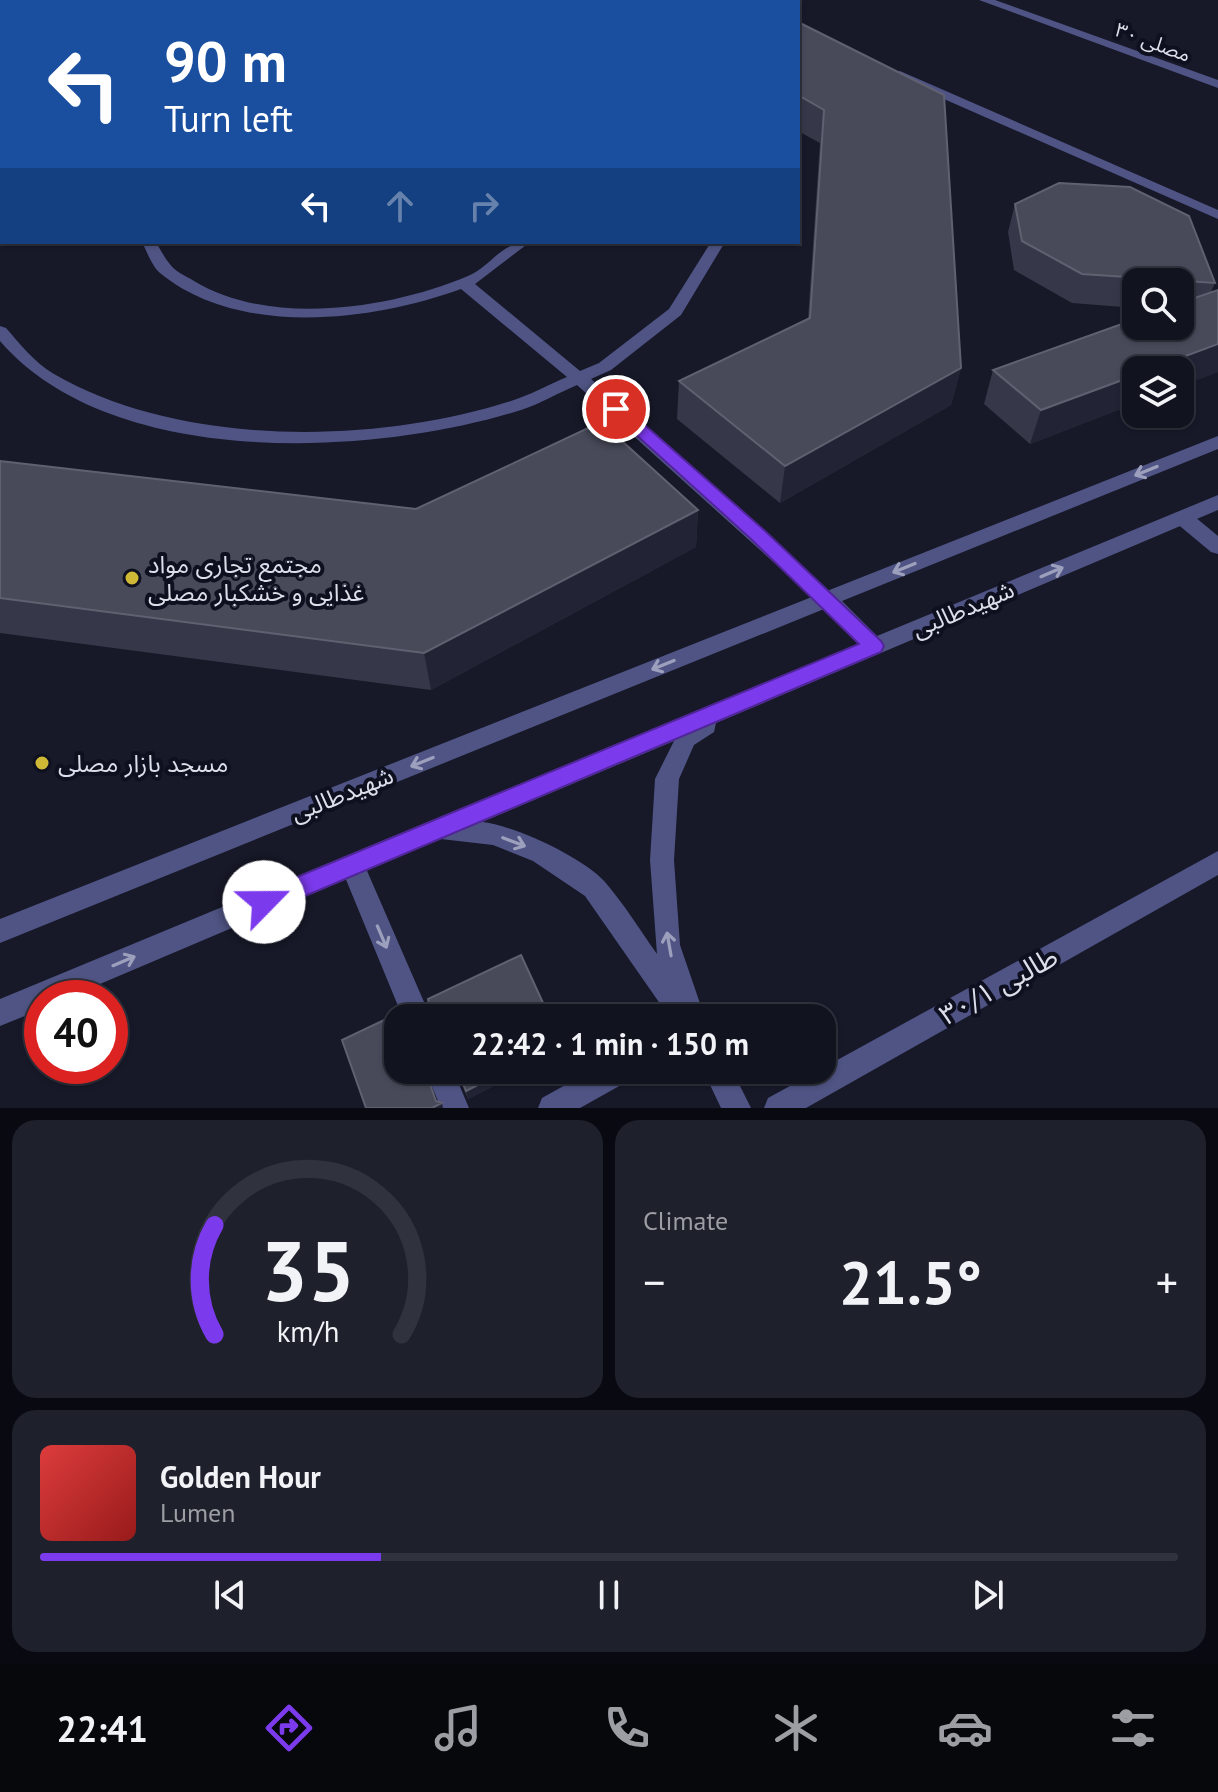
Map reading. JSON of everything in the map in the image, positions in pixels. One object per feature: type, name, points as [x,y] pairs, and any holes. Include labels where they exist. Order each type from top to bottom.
[{"type":"street","name":"مصلی ۳۰","points":[[985,0],[1218,84]]},
{"type":"street","points":[[882,67],[1218,215]]},
{"type":"street","points":[[150,244],[164,269],[206,295],[268,311],[340,313],[413,301],[476,278],[520,244]]},
{"type":"street","points":[[0,331],[18,353],[47,377],[85,398],[157,422],[240,437],[300,439],[363,436],[425,428],[483,414],[578,379],[629,351],[663,325],[689,298],[708,270],[717,244]]},
{"type":"street","points":[[463,282],[711,492],[874,646]]},
{"type":"street","name":"شهیدطالبی","points":[[0,931],[1218,442]]},
{"type":"street","name":"شهیدطالبی","points":[[0,1013],[1218,502]]},
{"type":"street","points":[[1182,517],[1218,547]]},
{"type":"street","points":[[685,1004],[667,945],[662,860],[667,779],[686,739],[740,703]]},
{"type":"street","points":[[438,829],[494,834],[542,853],[594,888],[679,1004]]},
{"type":"street","name":"طالبی ۳۰/۱","points":[[778,1108],[1218,862]]},
{"type":"street","points":[[352,865],[411,1004]]},
{"type":"street","points":[[445,1084],[455,1108]]},
{"type":"street","points":[[552,1108],[595,1084]]},
{"type":"street","points":[[724,1084],[737,1108]]},
{"type":"building","points":[[800,23],[944,95],[961,368],[785,466],[679,381],[810,318],[824,110],[800,96]]},
{"type":"building","points":[[1059,183],[1130,187],[1189,216],[1215,283],[1194,282],[1194,268],[1122,268],[1122,277],[1082,274],[1022,241],[1015,204]]},
{"type":"building","points":[[1218,290],[1218,344],[1186,356],[1122,356],[1122,380],[1041,410],[993,370],[1122,324],[1122,340],[1194,340],[1194,298]]},
{"type":"building","points":[[601,422],[698,510],[424,653],[0,598],[0,461],[416,509]]},
{"type":"building","points":[[521,955],[544,1004],[429,1004],[428,999]]},
{"type":"building","points":[[384,1020],[384,1084],[430,1084],[436,1101],[442,1103],[432,1108],[366,1108],[342,1040]]},
{"type":"building","points":[[463,1084],[480,1084],[466,1091]]},
{"type":"place","name":"مجتمع تجاری مواد غذایی و خشکبار مصلی","points":[[132,578]]},
{"type":"place","name":"مسجد بازار مصلی","points":[[42,763]]},
{"type":"route","points":[[264,902],[874,646],[758,534],[616,409]]}]
